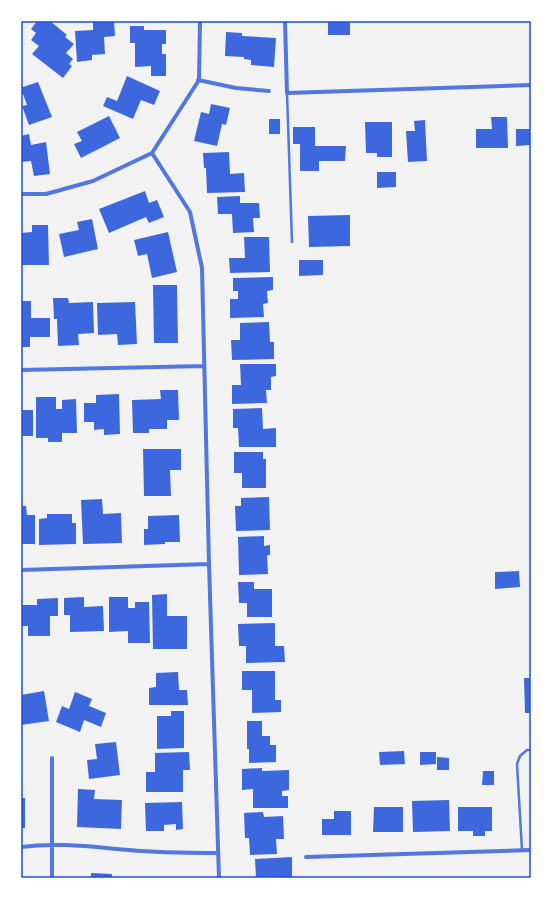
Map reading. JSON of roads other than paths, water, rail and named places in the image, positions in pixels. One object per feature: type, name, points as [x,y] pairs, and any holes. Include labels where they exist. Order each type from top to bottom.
[{"type":"street","points":[[21,194],[46,194],[93,181],[152,154],[198,80],[200,21]]},
{"type":"street","points":[[285,21],[286,93],[531,85]]},
{"type":"street","points":[[198,80],[236,88],[268,91]]},
{"type":"street","points":[[152,154],[190,212],[202,268],[208,564],[219,878]]},
{"type":"street","points":[[21,370],[204,366]]},
{"type":"street","points":[[21,570],[208,564]]},
{"type":"street","points":[[52,758],[52,878]]},
{"type":"street","points":[[21,847],[52,845],[218,853]]},
{"type":"street","points":[[306,857],[531,850]]},
{"type":"lane","points":[[286,93],[292,242]]},
{"type":"lane","points":[[522,851],[517,764],[520,756],[528,750],[531,750]]}]
